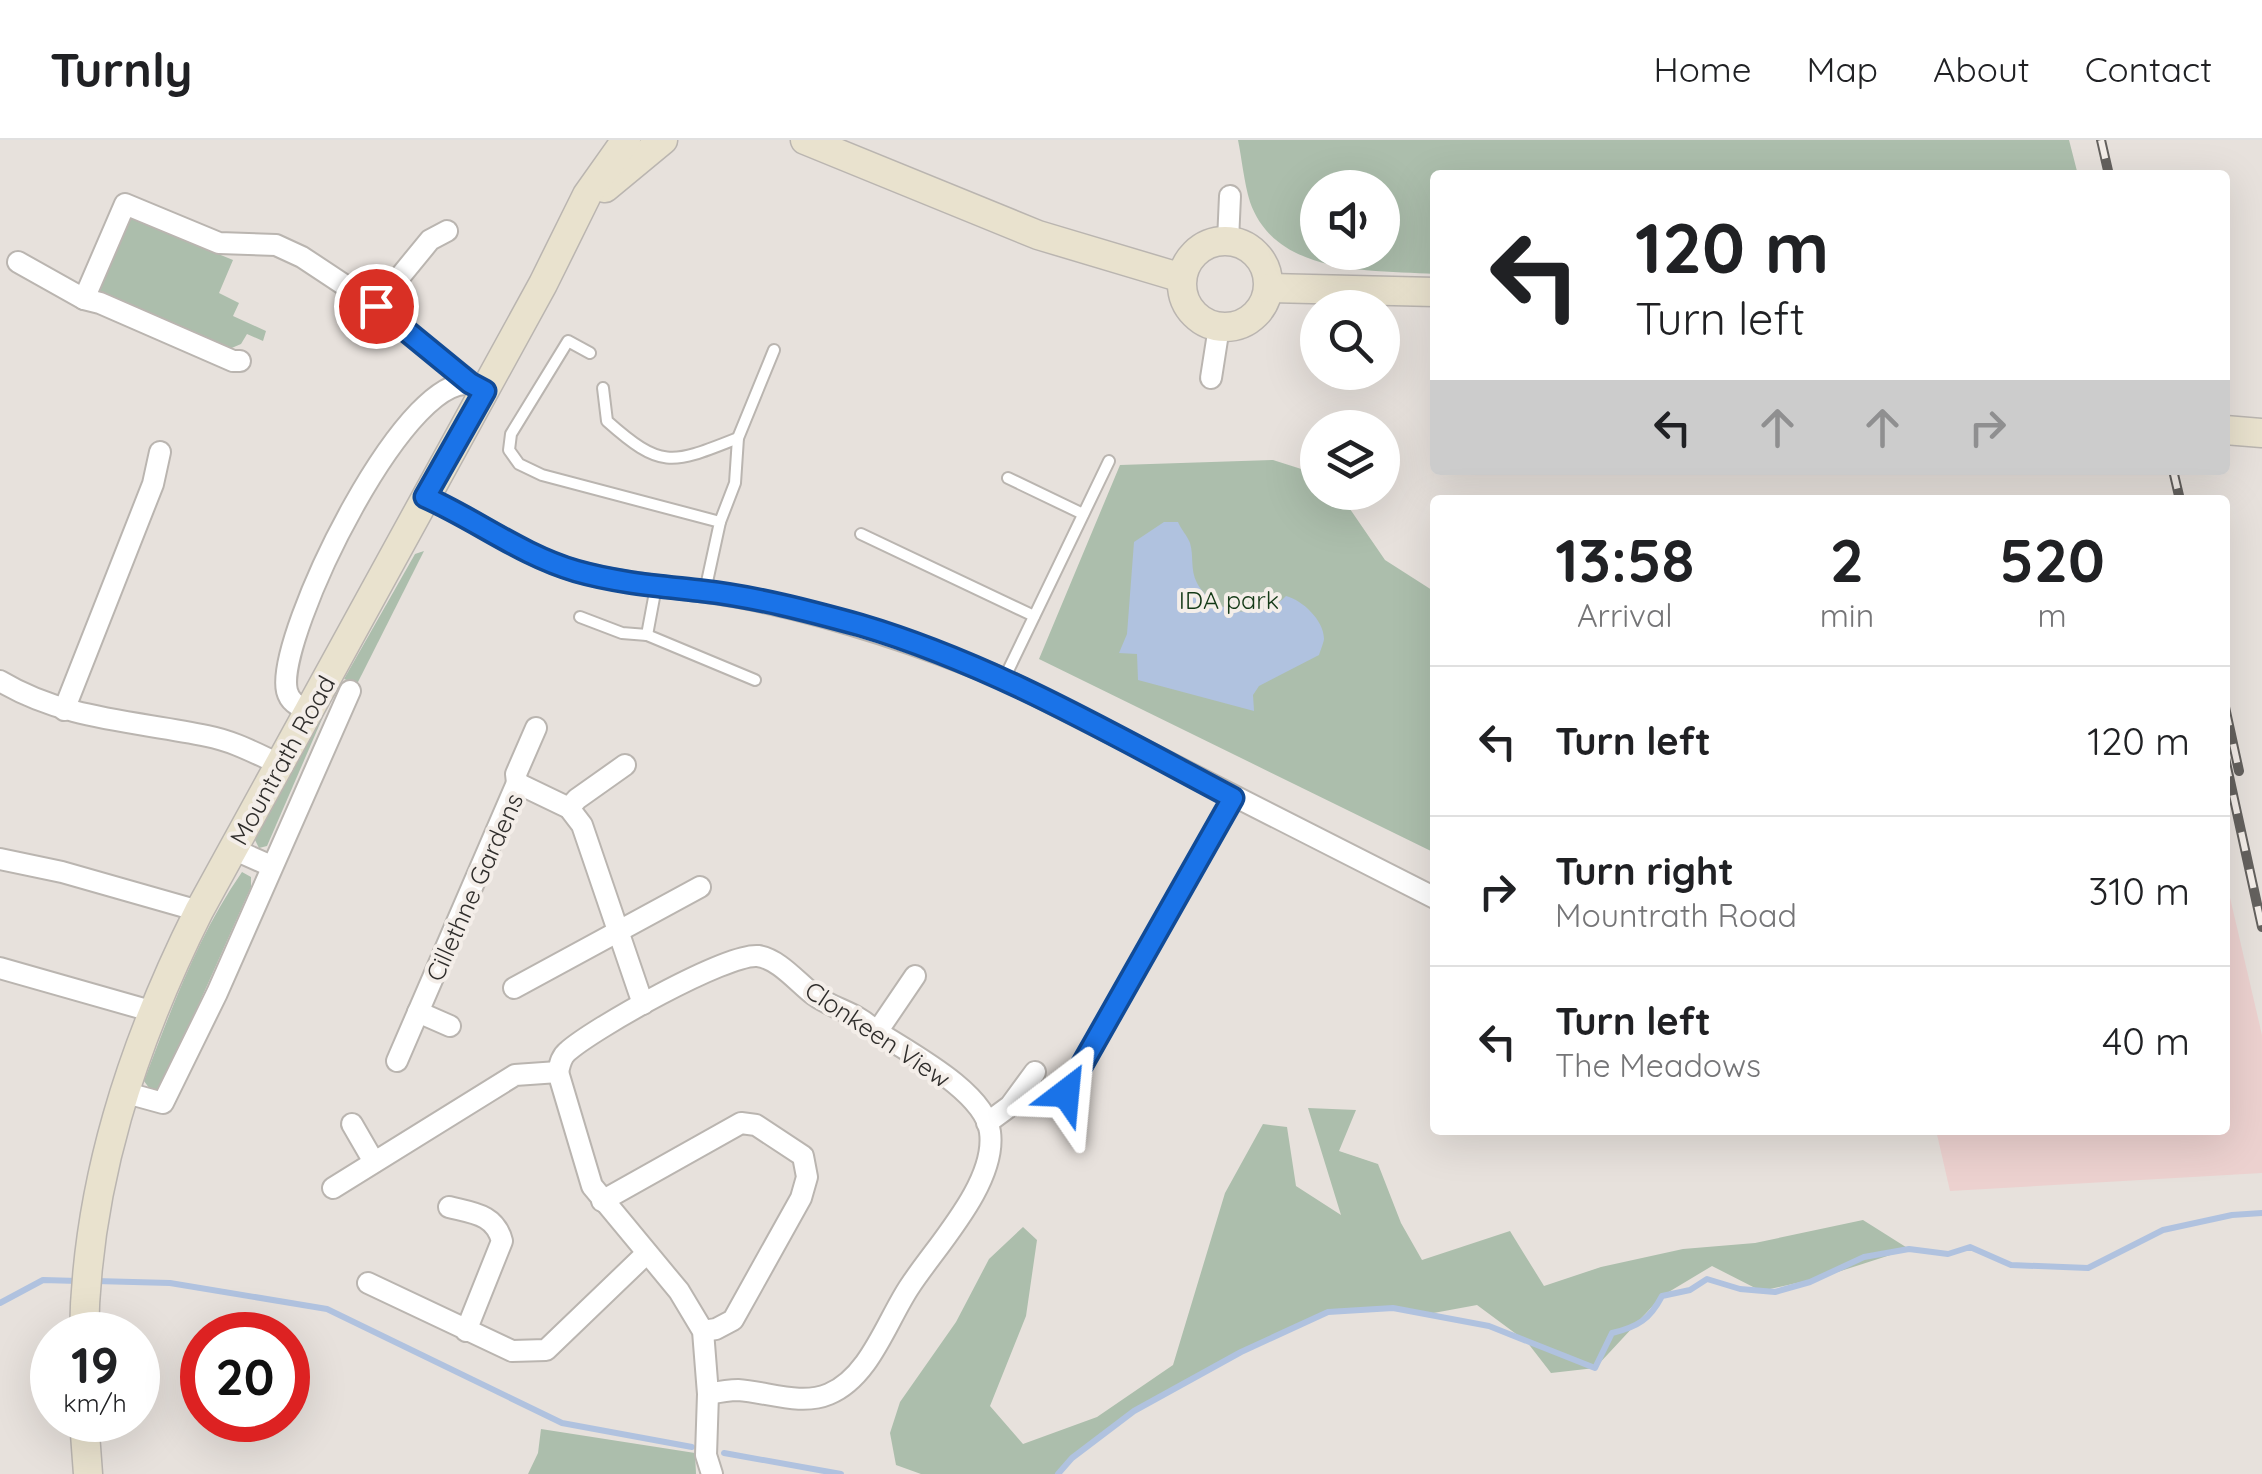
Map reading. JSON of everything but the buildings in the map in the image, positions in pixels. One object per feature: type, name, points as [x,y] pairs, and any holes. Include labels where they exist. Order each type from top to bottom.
[{"type":"main road","name":"Mountrath Road","points":[[86,1312],[89,1254],[102,1171],[123,1092],[151,1012],[199,911],[425,497],[478,387],[587,195],[626,140]]},
{"type":"main road","name":"Mountrath Road","points":[[576,218],[663,140]]},
{"type":"main road","points":[[805,140],[1038,235],[1182,278]]},
{"type":"main road","points":[[1228,240],[1254,252],[1263,262],[1269,288],[1264,303],[1246,322],[1219,327],[1195,316],[1182,292],[1182,278],[1185,266],[1203,246],[1228,240]]},
{"type":"main road","points":[[1269,288],[1430,292]]},
{"type":"main road","points":[[2230,431],[2262,434]]},
{"type":"main road","points":[[86,1442],[88,1474]]},
{"type":"street","points":[[1228,240],[1230,196]]},
{"type":"street","points":[[84,299],[125,204],[219,242],[276,245],[302,257],[376,306],[478,387]]},
{"type":"street","points":[[376,306],[430,240],[446,231]]},
{"type":"street","points":[[18,262],[84,299],[240,362]]},
{"type":"street","points":[[1210,378],[1219,327]]},
{"type":"street","points":[[308,711],[294,704],[287,690],[288,669],[306,610],[356,500],[398,435],[439,394],[456,384],[478,387]]},
{"type":"street","points":[[64,710],[153,484],[160,452]]},
{"type":"street","points":[[425,497],[544,560],[576,571],[656,587],[704,591],[860,626],[1004,678],[1430,896]]},
{"type":"street","points":[[0,682],[64,710],[208,736],[279,764]]},
{"type":"street","points":[[123,1092],[163,1103],[217,993],[350,691]]},
{"type":"street","points":[[517,783],[516,774],[536,728]]},
{"type":"street","points":[[626,765],[576,798],[569,808],[582,825],[643,1004]]},
{"type":"street","name":"Cillethne Gardens","points":[[396,1061],[517,783],[569,808]]},
{"type":"street","points":[[233,849],[271,866]]},
{"type":"street","points":[[0,859],[62,872],[199,911]]},
{"type":"street","points":[[514,988],[700,888]]},
{"type":"street","name":"Clonkeen View","points":[[558,1072],[563,1055],[643,1004],[732,960],[760,956],[814,994],[862,1018],[964,1090],[981,1106],[987,1123]]},
{"type":"street","points":[[0,968],[151,1012]]},
{"type":"street","points":[[877,1032],[915,976]]},
{"type":"street","name":"Cillethne Gardens","points":[[418,1012],[450,1026]]},
{"type":"street","points":[[334,1188],[515,1074],[558,1072],[592,1186],[679,1291],[703,1331],[708,1394],[706,1456],[712,1474]]},
{"type":"street","points":[[708,1394],[735,1390],[808,1400],[826,1396],[852,1379],[973,1194],[988,1159],[987,1123],[1010,1106],[1035,1072]]},
{"type":"street","points":[[602,1201],[741,1123],[756,1125],[803,1156],[807,1178],[801,1198],[733,1320],[716,1330],[703,1331]]},
{"type":"street","points":[[352,1124],[374,1162]]},
{"type":"street","points":[[449,1206],[489,1218],[499,1229],[502,1240],[466,1332]]},
{"type":"street","points":[[368,1283],[512,1351],[546,1350],[647,1253]]},
{"type":"lane","points":[[590,353],[568,342],[511,434],[509,450],[519,464],[542,475],[720,522]]},
{"type":"lane","points":[[704,591],[720,522],[735,483],[738,438],[774,350]]},
{"type":"lane","points":[[603,388],[607,421],[642,452],[676,458],[691,456],[738,438]]},
{"type":"lane","points":[[1004,678],[1109,462]]},
{"type":"lane","points":[[1008,478],[1083,514]]},
{"type":"lane","points":[[861,534],[1034,616]]},
{"type":"lane","points":[[647,635],[656,587]]},
{"type":"lane","points":[[580,617],[622,634],[647,635],[755,680]]},
{"type":"lane","points":[[1066,1093],[1233,798]]},
{"type":"shaded area","points":[[2230,897],[2262,1035],[2262,1173],[1950,1191],[1937,1135],[2230,1135]]},
{"type":"green space","points":[[1238,140],[2069,140],[2077,170],[1430,170],[1430,274],[1370,270],[1400,270],[1400,170],[1300,170],[1300,254],[1281,244],[1263,226],[1250,202]]},
{"type":"green space","points":[[135,215],[162,224],[162,231],[233,260],[219,293],[239,303],[233,316],[266,331],[263,341],[247,334],[241,344],[227,350],[100,293],[97,287],[127,217]]},
{"type":"green space","name":"IDA park","points":[[1273,460],[1300,469],[1300,510],[1351,510],[1385,560],[1430,589],[1430,851],[1039,659],[1120,465]]},
{"type":"green space","points":[[424,551],[357,684],[344,679],[415,554]]},
{"type":"green space","points":[[325,712],[267,846],[259,848],[255,840]]},
{"type":"green space","points":[[242,872],[251,877],[251,887],[161,1089],[152,1092],[144,1081],[175,1000],[212,921]]},
{"type":"green space","points":[[1308,1108],[1356,1110],[1339,1151],[1378,1164],[1401,1223],[1422,1260],[1510,1231],[1544,1286],[1601,1267],[1683,1249],[1755,1243],[1863,1220],[1909,1249],[1819,1278],[1761,1291],[1712,1266],[1662,1296],[1595,1368],[1551,1373],[1527,1342],[1477,1305],[1428,1314],[1377,1309],[1328,1312],[1227,1360],[1134,1411],[1056,1474],[921,1474],[896,1465],[890,1433],[900,1402],[956,1322],[989,1259],[1023,1227],[1037,1240],[1026,1316],[990,1406],[1023,1444],[1097,1417],[1173,1365],[1225,1193],[1263,1124],[1287,1127],[1296,1186],[1341,1215]]},
{"type":"green space","points":[[541,1429],[695,1453],[696,1474],[528,1474],[538,1453]]},
{"type":"water","points":[[1164,522],[1178,522],[1190,543],[1197,583],[1215,602],[1252,612],[1286,596],[1305,606],[1320,625],[1324,639],[1319,655],[1259,686],[1253,695],[1254,711],[1138,680],[1137,654],[1119,653],[1127,634],[1134,542]]},
{"type":"waterway","points":[[1058,1474],[1072,1458],[1134,1411],[1241,1352],[1328,1312],[1393,1308],[1489,1326],[1595,1368],[1612,1333],[1642,1321],[1662,1296],[1690,1290],[1707,1279],[1740,1289],[1775,1292],[1810,1282],[1864,1257],[1909,1249],[1948,1254],[1970,1247],[2011,1265],[2088,1268],[2163,1230],[2232,1215],[2262,1213]]},
{"type":"waterway","points":[[0,1303],[43,1280],[78,1281]]},
{"type":"waterway","points":[[96,1281],[170,1283],[327,1309],[562,1423],[692,1447]]},
{"type":"waterway","points":[[724,1453],[841,1474]]},
{"type":"railway","points":[[2101,140],[2108,170]]},
{"type":"railway","points":[[2174,475],[2179,495]]},
{"type":"railway","points":[[2230,730],[2239,771]]},
{"type":"railway","points":[[2230,781],[2262,927]]},
{"type":"route","points":[[376,306],[485,391],[425,497],[544,560],[576,571],[634,584],[704,591],[795,608],[930,649],[1004,678],[1233,798],[1066,1093]]}]
